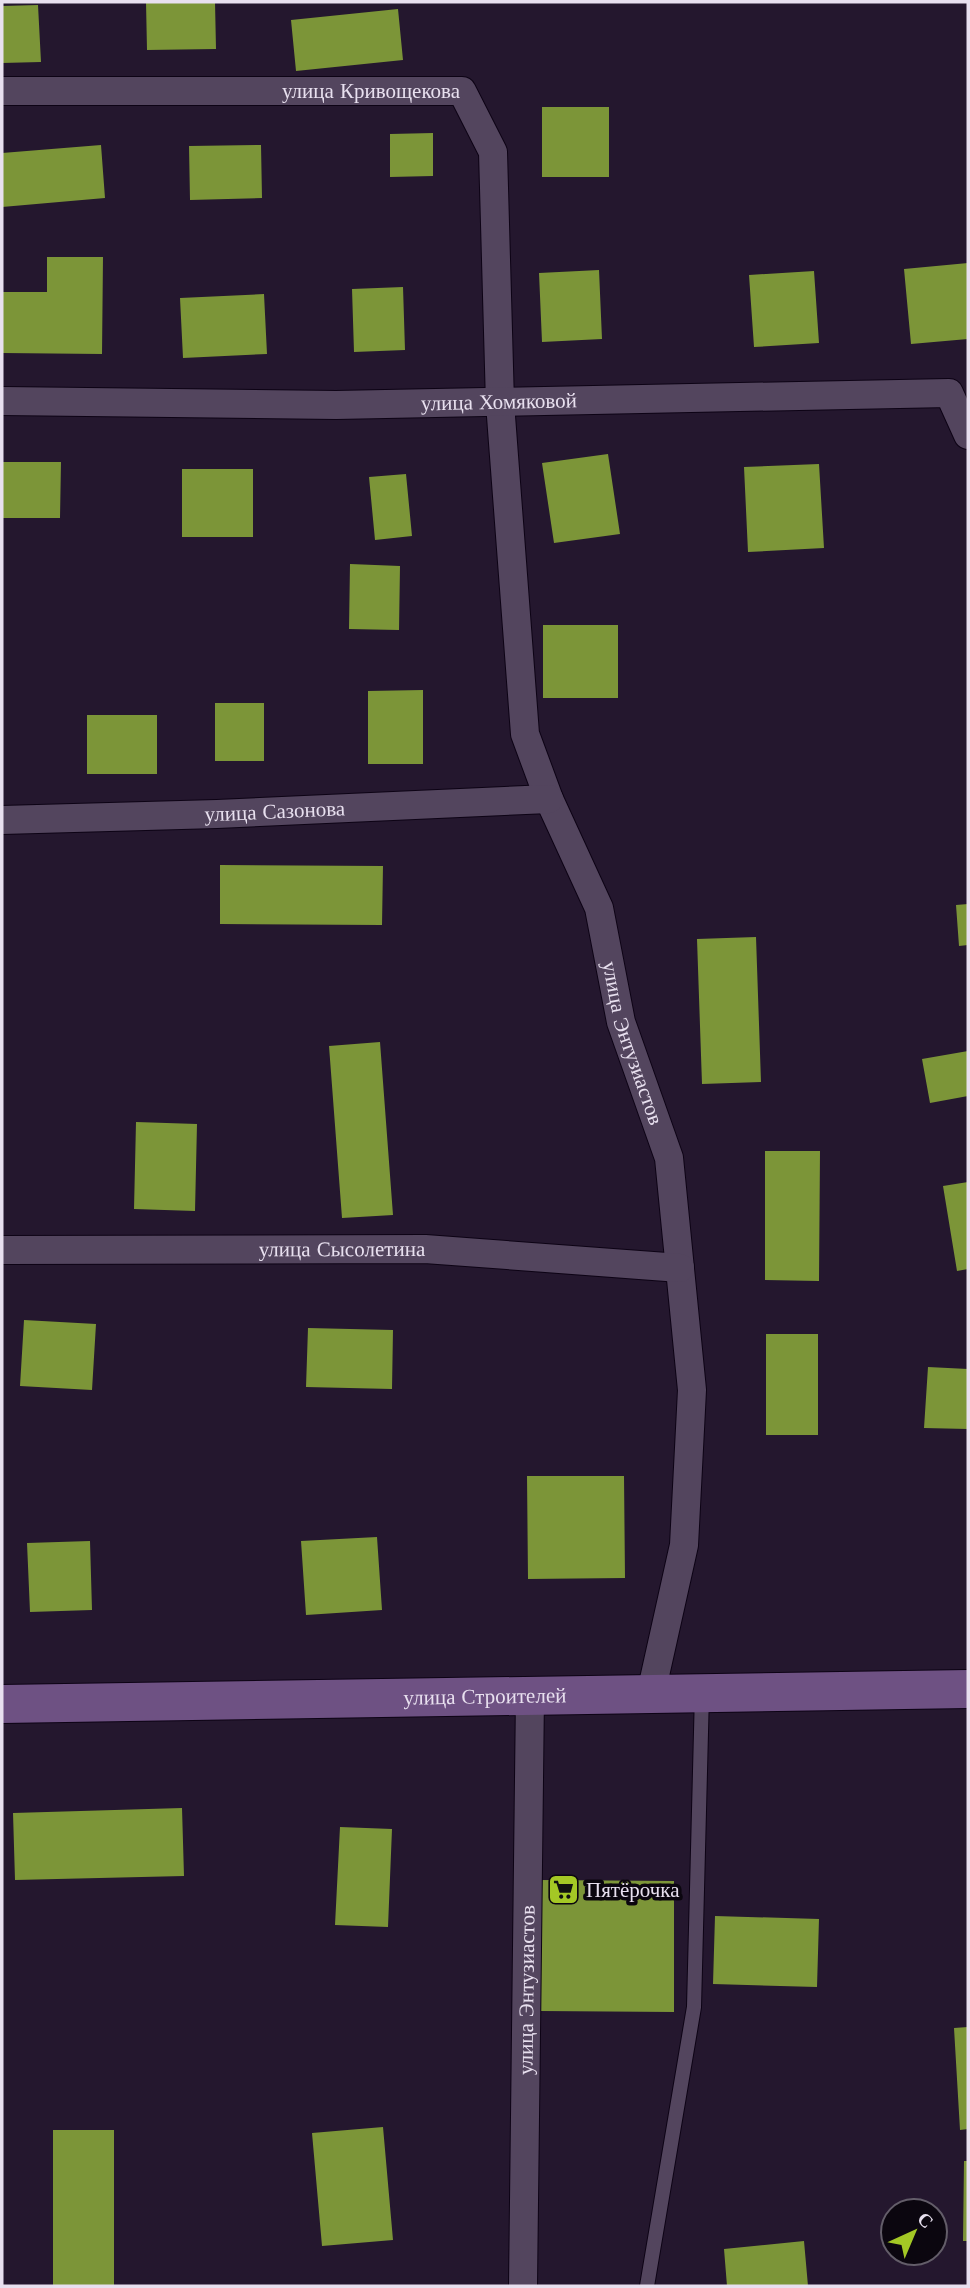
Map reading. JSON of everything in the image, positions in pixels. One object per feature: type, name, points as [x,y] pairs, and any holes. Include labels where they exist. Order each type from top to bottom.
[{"type":"main road","name":"улица Строителей","points":[[2,1704],[968,1689]]},
{"type":"street","name":"улица Кривощекова","points":[[2,91],[462,90],[493,152],[500,403]]},
{"type":"street","name":"улица Хомяковой","points":[[2,401],[336,405],[949,393],[968,435]]},
{"type":"street","name":"улица Энтузиастов","points":[[500,403],[525,734],[549,799],[599,908],[621,1022],[669,1158],[692,1390],[684,1545],[652,1693]]},
{"type":"street","name":"улица Сазонова","points":[[2,820],[549,799]]},
{"type":"street","name":"улица Сысолетина","points":[[2,1250],[425,1249],[680,1268]]},
{"type":"street","name":"улица Энтузиастов","points":[[523,2286],[530,1695]]},
{"type":"lane","points":[[647,2286],[694,2007],[702,1693]]},
{"type":"building","points":[[146,2],[215,2],[216,49],[147,50]]},
{"type":"building","points":[[38,5],[41,62],[2,63],[2,6]]},
{"type":"building","points":[[398,9],[403,60],[296,71],[291,20]]},
{"type":"building","points":[[542,107],[609,107],[609,177],[542,177]]},
{"type":"building","points":[[433,133],[433,176],[390,177],[390,134]]},
{"type":"building","points":[[101,145],[105,198],[2,207],[2,153]]},
{"type":"building","points":[[261,145],[262,198],[190,200],[189,146]]},
{"type":"building","points":[[47,257],[103,257],[102,354],[2,353],[2,292],[47,292]]},
{"type":"building","points":[[968,263],[968,339],[911,344],[904,269]]},
{"type":"building","points":[[599,270],[602,339],[542,342],[539,273]]},
{"type":"building","points":[[814,271],[819,343],[754,347],[749,275]]},
{"type":"building","points":[[403,287],[405,350],[354,352],[352,289]]},
{"type":"building","points":[[264,294],[267,354],[183,358],[180,298]]},
{"type":"building","points":[[608,454],[620,534],[554,543],[542,463]]},
{"type":"building","points":[[2,462],[61,462],[60,518],[2,518]]},
{"type":"building","points":[[819,464],[824,548],[748,552],[744,467]]},
{"type":"building","points":[[182,469],[253,469],[253,537],[182,537]]},
{"type":"building","points":[[406,474],[412,536],[375,540],[369,477]]},
{"type":"building","points":[[350,564],[400,566],[399,630],[349,629]]},
{"type":"building","points":[[543,625],[618,625],[618,698],[543,698]]},
{"type":"building","points":[[423,690],[423,764],[368,764],[368,691]]},
{"type":"building","points":[[215,703],[264,703],[264,761],[215,761]]},
{"type":"building","points":[[87,715],[157,715],[157,774],[87,774]]},
{"type":"building","points":[[220,865],[383,866],[382,925],[220,924]]},
{"type":"building","points":[[968,904],[968,945],[959,946],[956,905]]},
{"type":"building","points":[[756,937],[761,1082],[702,1084],[697,939]]},
{"type":"building","points":[[380,1042],[393,1215],[342,1218],[329,1046]]},
{"type":"building","points":[[968,1051],[968,1096],[930,1103],[922,1059]]},
{"type":"building","points":[[136,1122],[197,1124],[195,1211],[134,1209]]},
{"type":"building","points":[[765,1151],[820,1151],[819,1281],[765,1280]]},
{"type":"building","points":[[968,1182],[968,1269],[957,1271],[943,1186]]},
{"type":"building","points":[[24,1320],[96,1324],[92,1390],[20,1386]]},
{"type":"building","points":[[308,1328],[393,1330],[392,1389],[306,1387]]},
{"type":"building","points":[[766,1334],[818,1334],[818,1435],[766,1435]]},
{"type":"building","points":[[928,1367],[968,1369],[968,1429],[924,1428]]},
{"type":"building","points":[[527,1476],[624,1476],[625,1578],[528,1579]]},
{"type":"building","points":[[377,1537],[382,1610],[306,1615],[301,1541]]},
{"type":"building","points":[[90,1541],[92,1610],[30,1612],[27,1543]]},
{"type":"building","points":[[182,1808],[184,1876],[15,1880],[13,1813]]},
{"type":"building","points":[[340,1827],[392,1829],[388,1927],[335,1925]]},
{"type":"building","points":[[541,1880],[674,1881],[674,2012],[540,2011]]},
{"type":"building","points":[[715,1916],[819,1919],[817,1987],[713,1984]]},
{"type":"building","points":[[968,2027],[968,2129],[960,2130],[954,2028]]},
{"type":"building","points":[[383,2127],[393,2240],[322,2246],[312,2133]]},
{"type":"building","points":[[53,2130],[114,2130],[114,2286],[53,2286]]},
{"type":"building","points":[[964,2161],[968,2161],[968,2241],[963,2241]]},
{"type":"building","points":[[804,2241],[808,2286],[727,2286],[724,2249]]},
{"type":"place","name":"Пятёрочка","points":[[563,1890]]}]
